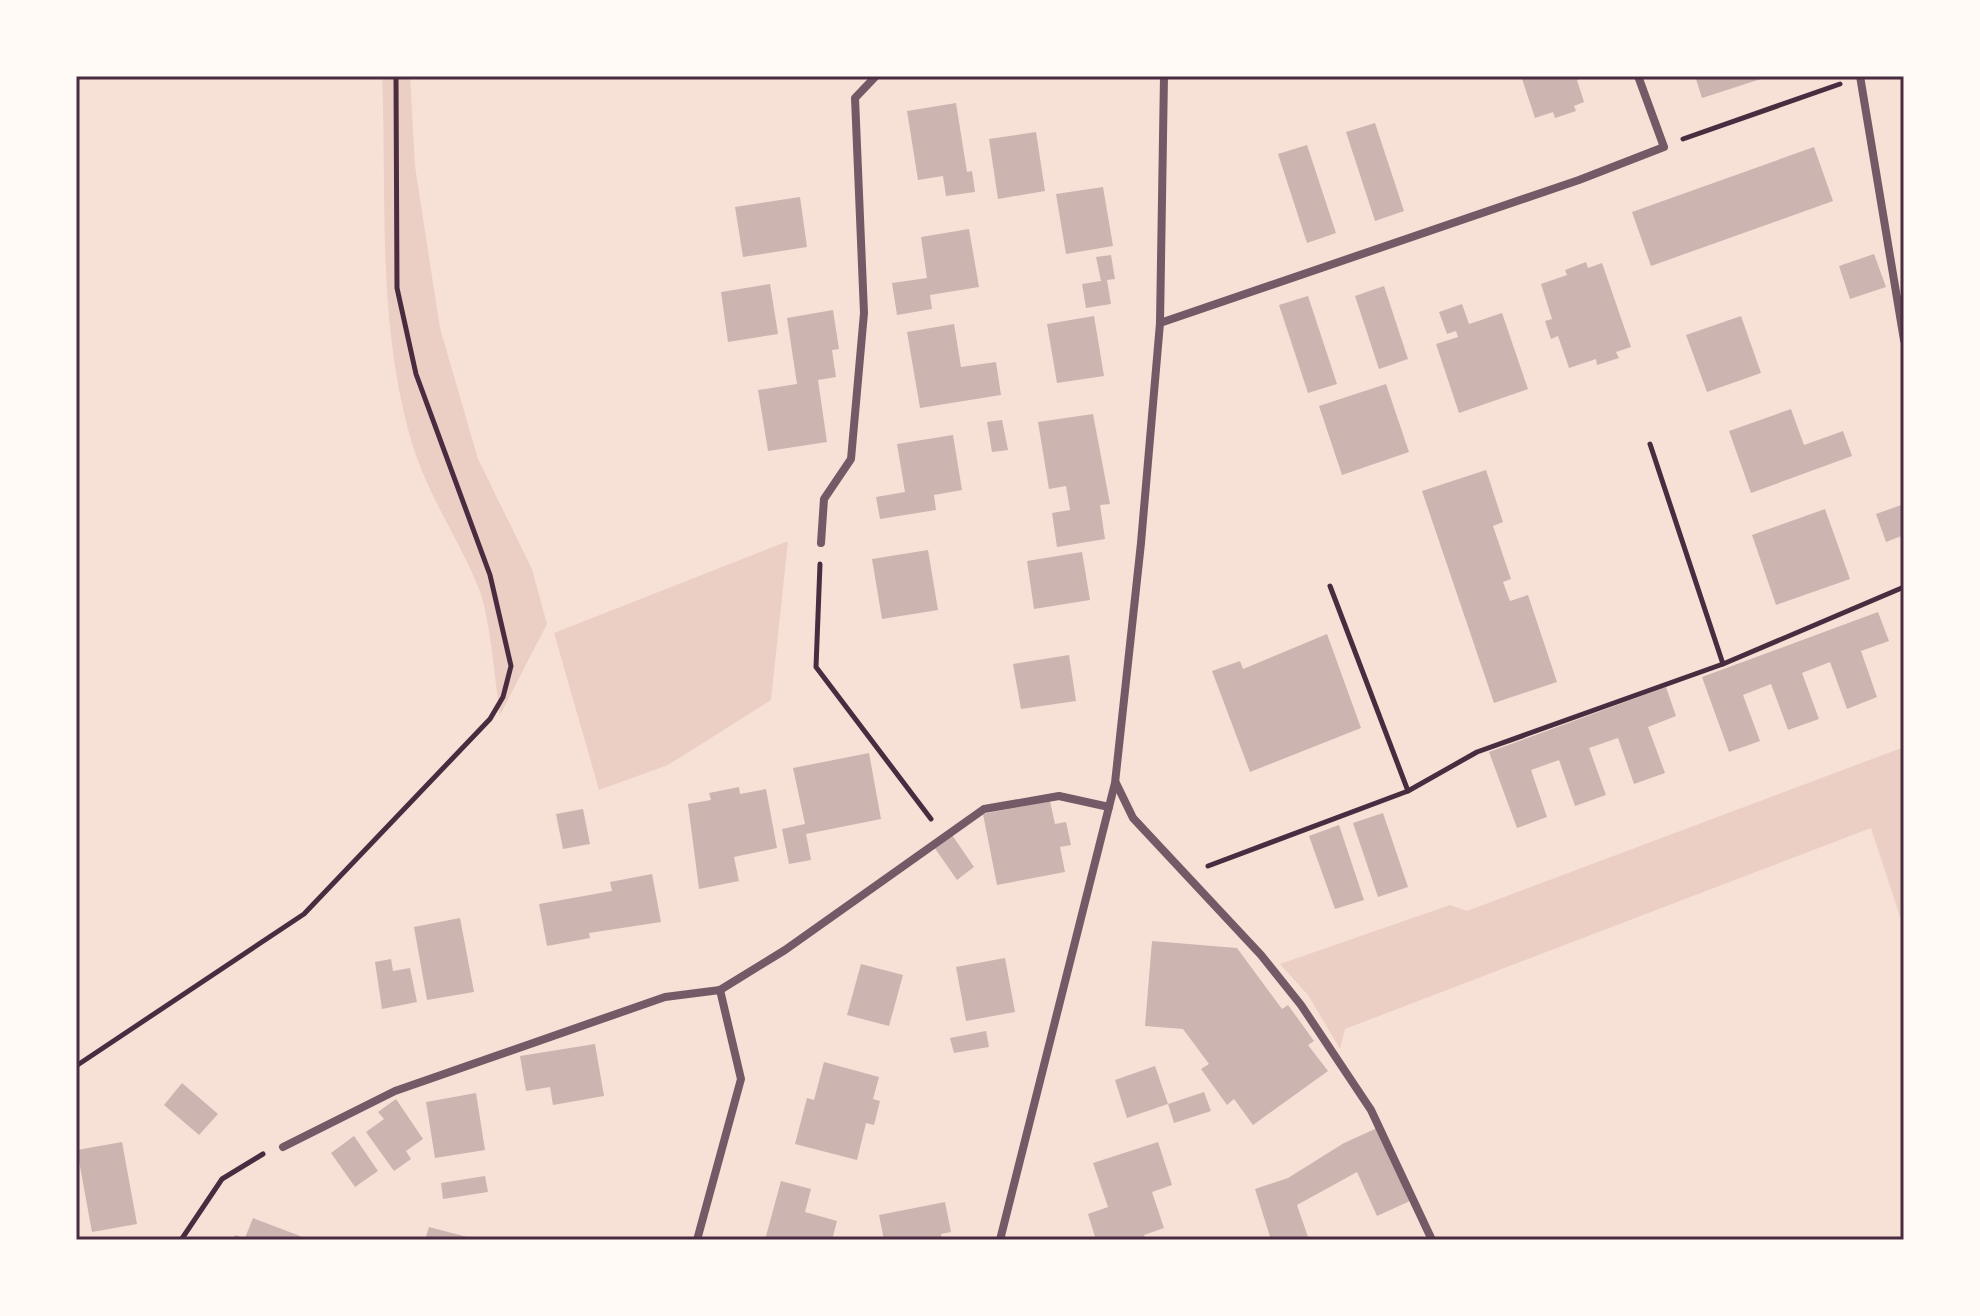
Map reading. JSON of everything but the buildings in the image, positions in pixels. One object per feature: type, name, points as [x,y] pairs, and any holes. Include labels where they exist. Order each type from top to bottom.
[{"type":"street","points":[[821,543],[824,499],[851,459],[864,313],[855,98],[876,76]]},
{"type":"street","points":[[1000,1240],[1115,783],[1141,543],[1160,323],[1164,76]]},
{"type":"street","points":[[1160,323],[1579,180],[1664,147],[1638,76]]},
{"type":"street","points":[[1860,76],[1904,340]]},
{"type":"street","points":[[1115,783],[1133,818],[1261,955],[1301,1005],[1371,1110],[1432,1240]]},
{"type":"street","points":[[283,1147],[395,1091],[665,997],[720,990],[785,950],[984,809],[1059,796],[1109,807]]},
{"type":"street","points":[[697,1240],[741,1079],[720,990]]},
{"type":"path","points":[[76,1066],[304,914],[490,719],[510,679],[511,666],[490,575],[416,374],[397,288],[396,76]]},
{"type":"path","points":[[1664,147],[1860,76]]},
{"type":"path","points":[[1650,444],[1723,664]]},
{"type":"path","points":[[821,543],[816,667],[943,836]]},
{"type":"path","points":[[1330,586],[1408,791]]},
{"type":"path","points":[[1184,875],[1408,791],[1477,752],[1723,664],[1904,587]]},
{"type":"path","points":[[181,1240],[222,1179],[256,1157],[283,1147]]},
{"type":"shaded area","points":[[382,76],[410,76],[415,166],[440,328],[478,459],[532,569],[547,624],[500,715],[483,601],[415,454],[399,389],[385,256]]},
{"type":"shaded area","points":[[788,541],[771,700],[668,765],[599,790],[554,633]]},
{"type":"shaded area","points":[[1904,747],[1904,929],[1871,828],[1345,1029],[1340,1049],[1308,995],[1280,964],[1450,905],[1467,911]]}]
